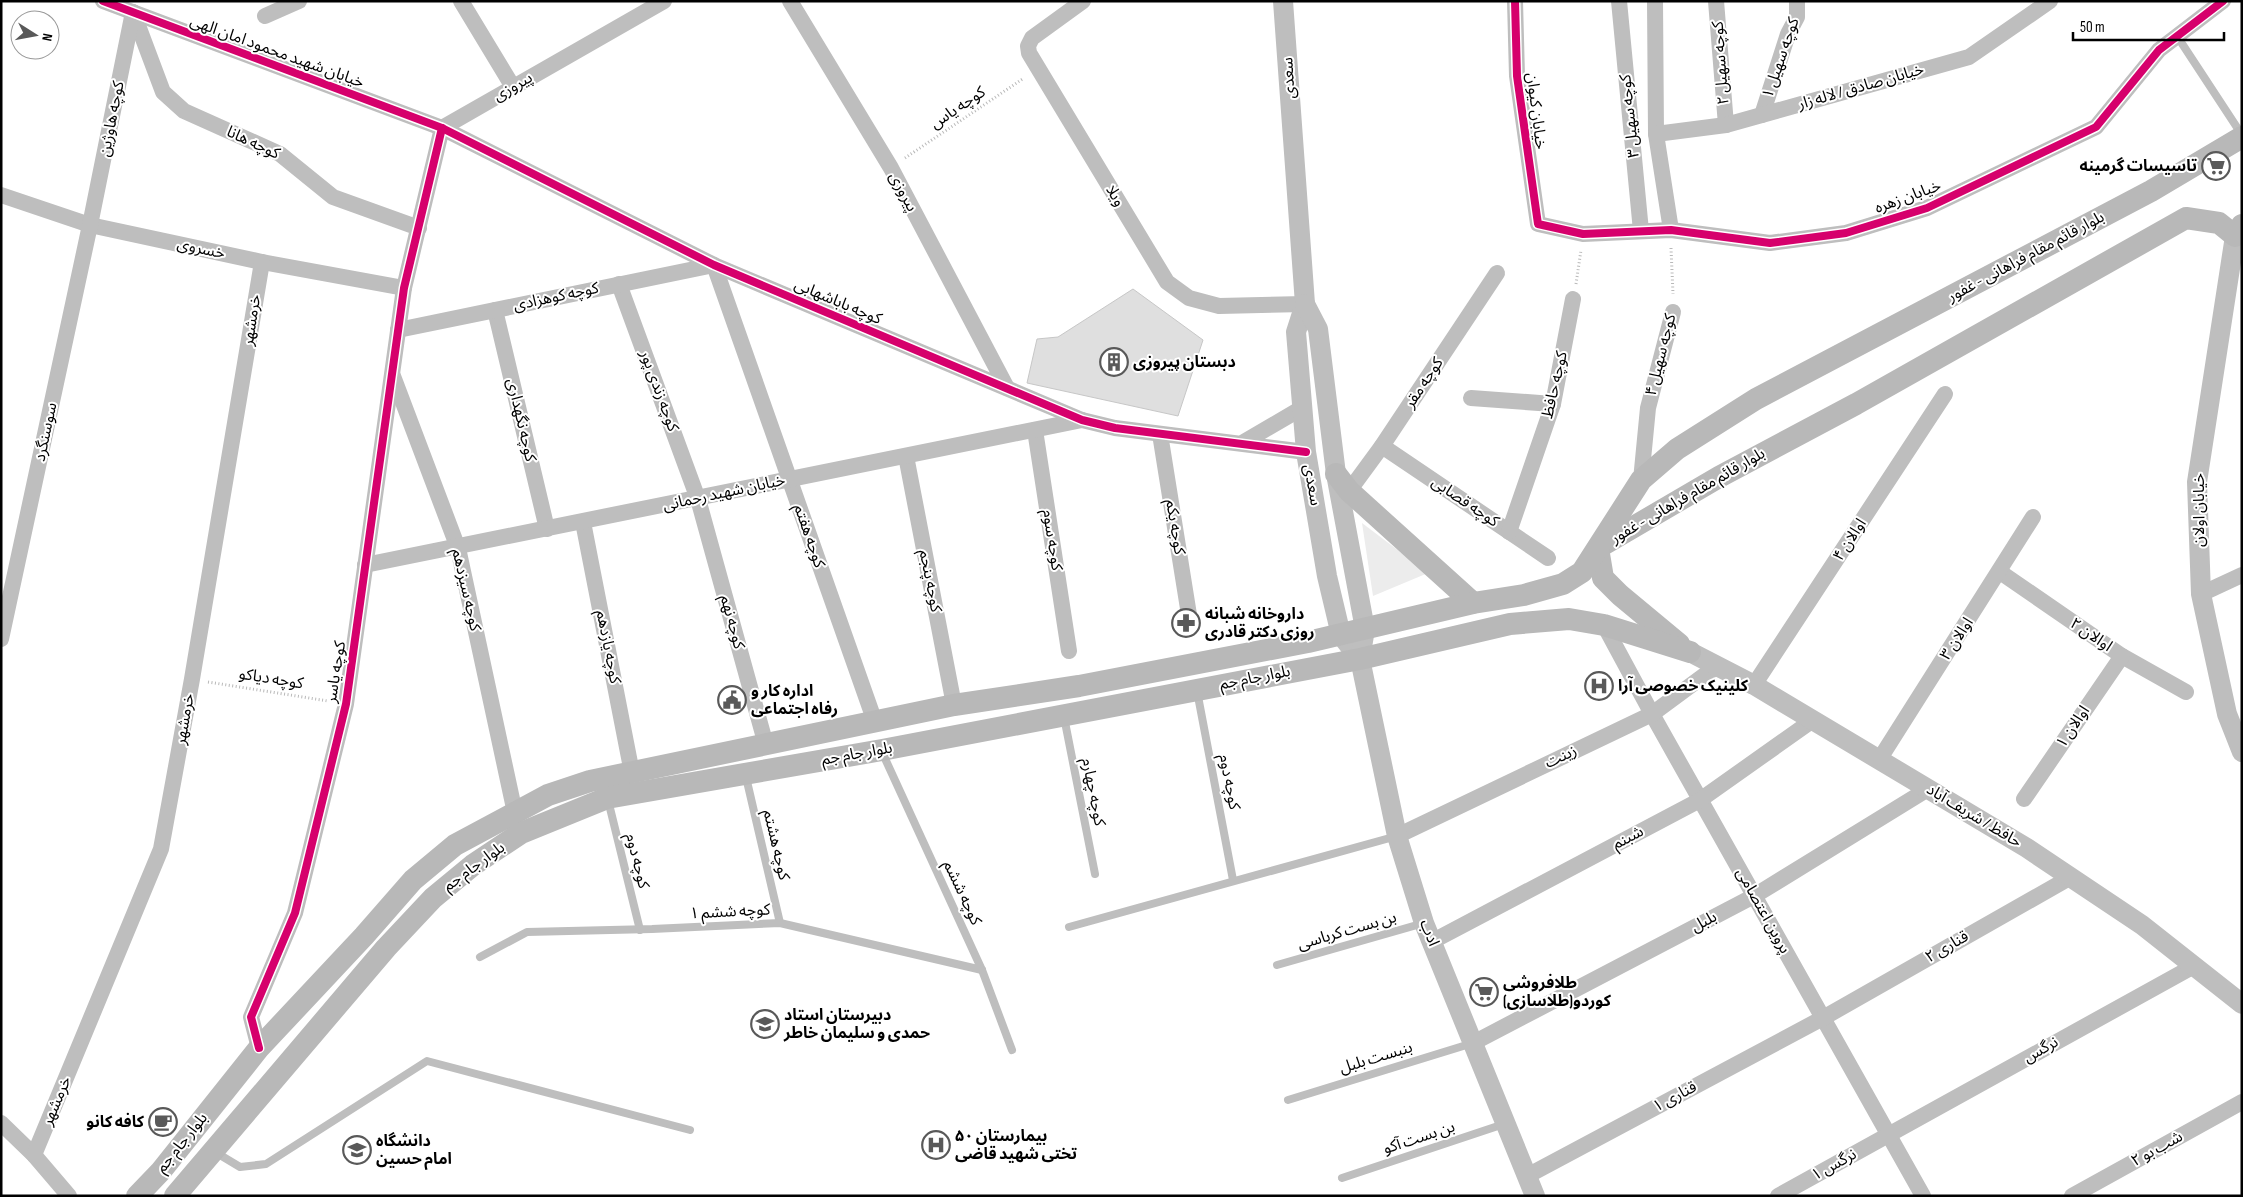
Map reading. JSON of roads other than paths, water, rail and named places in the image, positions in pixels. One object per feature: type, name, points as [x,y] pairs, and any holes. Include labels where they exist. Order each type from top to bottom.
[{"type":"main road","name":"بلوار قائم مقام فراهانی - غفور","points":[[1598,548],[1641,480],[1677,449],[1756,399],[2151,191],[2242,136]]},
{"type":"main road","name":"بلوار قائم مقام فراهانی - غفور","points":[[1598,548],[1719,476],[1856,404],[2186,218],[2219,223],[2238,231]]},
{"type":"main road","points":[[1342,482],[1473,603]]},
{"type":"main road","name":"بلوار جام جم","points":[[137,1196],[161,1170],[259,1048],[364,936],[413,880],[455,845],[548,794],[590,781],[954,705],[1088,684],[1341,635],[1473,603],[1524,595],[1563,584],[1582,572],[1598,548]]},
{"type":"main road","points":[[1598,548],[1603,578],[1620,595],[1690,652]]},
{"type":"main road","name":"بلوار جام جم","points":[[175,1196],[386,948],[433,898],[472,865],[521,834],[607,798],[882,750],[1360,659],[1510,624],[1569,619],[1604,625],[1690,652]]},
{"type":"main road","points":[[875,722],[882,750]]},
{"type":"street","name":"خیابان شهید محمود امان الهی","points":[[103,1],[442,128]]},
{"type":"street","points":[[266,16],[299,1]]},
{"type":"street","points":[[461,1],[513,87]]},
{"type":"street","name":"پیروزی","points":[[442,128],[664,1]]},
{"type":"street","name":"پیروزی","points":[[790,1],[891,168],[1007,388]]},
{"type":"street","name":"ویلا","points":[[1082,1],[1032,38],[1028,46],[1029,53],[1040,68],[1166,282],[1189,298],[1219,306],[1305,304]]},
{"type":"street","name":"سعدی","points":[[1283,1],[1305,304],[1296,332],[1306,452],[1327,576],[1341,635]]},
{"type":"street","name":"خیابان کیوان","points":[[1515,1],[1517,76],[1538,224]]},
{"type":"street","name":"کوچه سهیل ۳","points":[[1619,1],[1641,231]]},
{"type":"street","name":"کوچه سهیل ۳","points":[[1655,1],[1656,134],[1670,230]]},
{"type":"street","name":"کوچه سهیل ۲","points":[[1716,1],[1726,125]]},
{"type":"street","name":"کوچه سهیل ۱","points":[[1762,115],[1788,34],[1797,17],[1797,1]]},
{"type":"street","name":"خیابان صادق / لاله زار","points":[[1656,134],[1726,125],[1969,57],[2050,1]]},
{"type":"street","name":"خیابان زهره","points":[[1538,224],[1583,234],[1670,230],[1770,243],[1846,233],[1927,208],[2096,127],[2159,50],[2223,1]]},
{"type":"street","name":"کوچه هاوژین","points":[[90,225],[133,12]]},
{"type":"street","name":"کوچه هانا","points":[[133,12],[163,92],[184,111],[280,154],[333,197],[419,228]]},
{"type":"street","name":"کوچه یاسر","points":[[259,1048],[251,1018],[296,913],[346,704],[404,288],[442,128]]},
{"type":"street","name":"کوچه باباشهابی","points":[[442,128],[714,265],[1082,420],[1115,428],[1244,442],[1306,452]]},
{"type":"street","name":"خسروی","points":[[1,195],[90,225],[262,262],[404,288]]},
{"type":"street","name":"سوسنگرد","points":[[1,639],[90,225]]},
{"type":"street","name":"خیابان اولان","points":[[2238,231],[2197,482],[2201,594],[2227,714],[2242,752]]},
{"type":"street","name":"خرمشهر","points":[[34,1155],[161,849],[192,679],[262,262]]},
{"type":"street","name":"کوچه کوهزادی","points":[[398,330],[714,265]]},
{"type":"street","name":"کوچه هفتم","points":[[714,265],[875,722]]},
{"type":"street","name":"کوچه مقر","points":[[1342,482],[1382,446],[1497,272]]},
{"type":"street","name":"کوچه زندی پور","points":[[619,284],[698,498]]},
{"type":"street","name":"کوچه حافظ","points":[[1509,532],[1553,404],[1574,299]]},
{"type":"street","name":"سعدی","points":[[1305,304],[1318,329],[1365,629]]},
{"type":"street","name":"کوچه نگهداری","points":[[495,310],[547,529]]},
{"type":"street","name":"کوچه سهیل ۴","points":[[1641,480],[1648,408],[1673,312]]},
{"type":"street","name":"کوچه سیزدهم","points":[[392,374],[458,548],[515,813]]},
{"type":"street","name":"اوالان ۴","points":[[1754,685],[1945,394]]},
{"type":"street","points":[[1471,398],[1553,404]]},
{"type":"street","points":[[1244,442],[1302,408]]},
{"type":"street","name":"خیابان شهید رحمانی","points":[[366,565],[458,548],[1082,420]]},
{"type":"street","name":"کوچه سوم","points":[[1035,430],[1069,651]]},
{"type":"street","name":"کوچه یکم","points":[[1160,434],[1190,621]]},
{"type":"street","name":"کوچه قصابی","points":[[1382,446],[1548,558]]},
{"type":"street","name":"کوچه پنجم","points":[[906,456],[954,705]]},
{"type":"street","name":"کوچه نهم","points":[[698,498],[766,745]]},
{"type":"street","name":"اوالان ۳","points":[[1879,760],[2000,572],[2033,517]]},
{"type":"street","name":"کوچه یازدهم","points":[[583,522],[632,773]]},
{"type":"street","name":"اوالان ۲","points":[[2000,572],[2122,656],[2186,692]]},
{"type":"street","points":[[2201,594],[2242,575]]},
{"type":"street","name":"پروین اعتصامی","points":[[1604,625],[1700,800],[1924,1196]]},
{"type":"street","points":[[1360,659],[1365,629]]},
{"type":"street","points":[[1341,635],[1360,659]]},
{"type":"street","name":"حافظ / شریف آباد","points":[[1690,652],[1754,685],[2027,848],[2142,925],[2242,1004]]},
{"type":"street","name":"اوالان ۱","points":[[2024,799],[2122,656]]},
{"type":"street","name":"ادب","points":[[1360,659],[1397,836],[1424,923],[1433,941],[1504,1124],[1535,1196]]},
{"type":"street","name":"زینت","points":[[1397,836],[1652,714],[1717,666]]},
{"type":"street","name":"شبنم","points":[[1433,941],[1700,800],[1813,720]]},
{"type":"street","name":"بلبل","points":[[1473,1043],[1754,896],[1928,789]]},
{"type":"street","name":"قناری ۲","points":[[1823,1018],[2071,877]]},
{"type":"street","name":"نرگس","points":[[1889,1135],[2194,966]]},
{"type":"street","name":"قناری ۱","points":[[1527,1176],[1823,1018]]},
{"type":"street","name":"شب بو ۲","points":[[2072,1196],[2242,1102]]},
{"type":"street","points":[[2,1127],[34,1155],[69,1196]]},
{"type":"street","name":"نرگس ۱","points":[[1778,1196],[1889,1135]]},
{"type":"lane","points":[[2177,36],[2242,136]]},
{"type":"lane","name":"کوچه دوم","points":[[1197,689],[1233,880]]},
{"type":"lane","name":"کوچه چهارم","points":[[1064,714],[1095,874]]},
{"type":"lane","name":"کوچه ششم","points":[[882,750],[982,970],[1012,1050]]},
{"type":"lane","name":"کوچه هشتم","points":[[745,773],[780,923]]},
{"type":"lane","name":"کوچه دوم","points":[[607,798],[640,930]]},
{"type":"lane","points":[[1069,928],[1233,880],[1397,836]]},
{"type":"lane","name":"کوچه ششم ۱","points":[[480,957],[527,932],[640,930],[780,923],[982,970]]},
{"type":"lane","name":"بن بست کرباسی","points":[[1278,965],[1424,923]]},
{"type":"lane","name":"بنبست بلبل","points":[[1288,1100],[1473,1043]]},
{"type":"lane","points":[[214,1152],[240,1167],[266,1164],[428,1061],[690,1130]]},
{"type":"lane","name":"بن بست آکو","points":[[1342,1178],[1504,1124]]},
{"type":"place","name":"تاسیسات گرمینه","points":[[2216,166]]},
{"type":"place","name":"دبستان پیروزی","points":[[1114,362]]},
{"type":"place","name":"داروخانه شبانه روزی دکتر قادری","points":[[1186,623]]},
{"type":"place","name":"کلینیک خصوصی آرا","points":[[1599,686]]},
{"type":"place","name":"اداره کار و رفاه اجتماعی","points":[[732,700]]},
{"type":"place","name":"طلافروشی کوردو(طلاسازی)","points":[[1484,992]]},
{"type":"place","name":"دبیرستان استاد حمدی و سلیمان خاطر","points":[[765,1024]]},
{"type":"place","name":"کافه کانو","points":[[163,1122]]},
{"type":"place","name":"بیمارستان ۵۰ تختی شهید قاضی","points":[[936,1145]]},
{"type":"place","name":"دانشگاه امام حسین","points":[[357,1150]]}]
